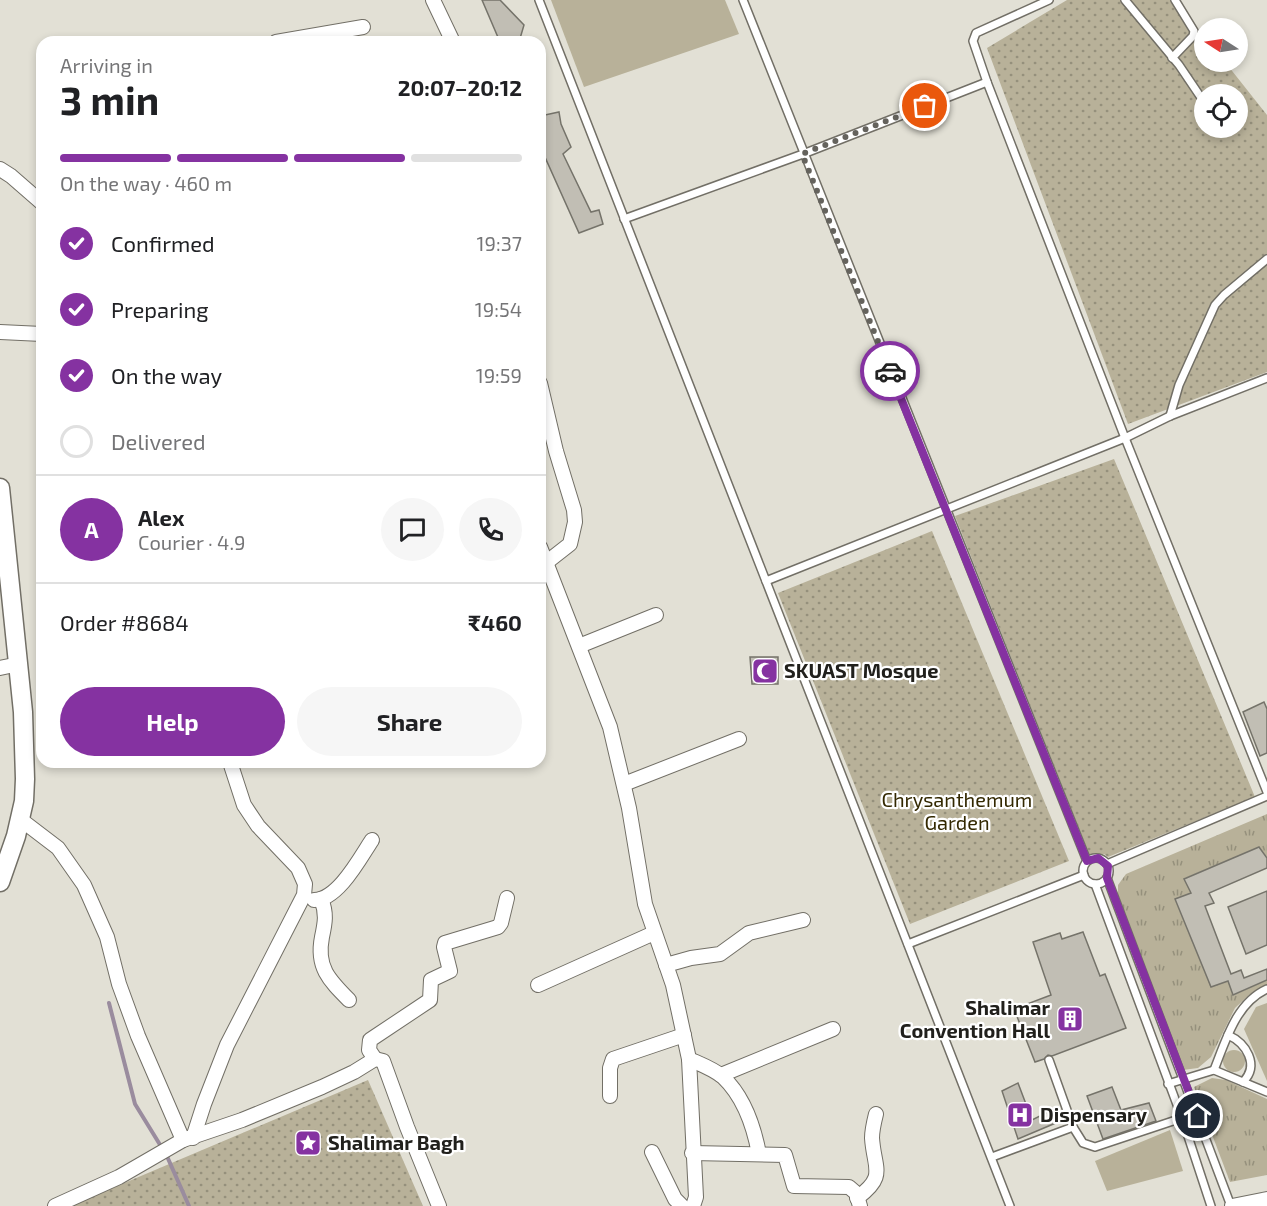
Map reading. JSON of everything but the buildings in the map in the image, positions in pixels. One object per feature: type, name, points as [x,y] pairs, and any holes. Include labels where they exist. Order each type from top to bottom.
[{"type":"main road","points":[[0,488],[4,551],[19,664],[25,779],[24,801],[16,836],[0,882]]},
{"type":"street","points":[[433,0],[450,36]]},
{"type":"street","points":[[311,36],[363,27]]},
{"type":"street","points":[[0,170],[11,176],[36,198]]},
{"type":"street","points":[[0,332],[36,334]]},
{"type":"street","points":[[546,408],[574,510],[575,522],[570,544],[547,562],[610,727],[624,784],[645,904],[673,986],[689,1059],[696,1197],[693,1206]]},
{"type":"street","points":[[579,646],[656,615]]},
{"type":"street","points":[[0,668],[19,664]]},
{"type":"street","points":[[624,784],[739,739]]},
{"type":"street","points":[[183,1141],[211,1086],[227,1045],[304,895],[305,884],[298,868],[258,826],[244,806],[232,768]]},
{"type":"street","points":[[20,819],[58,848],[84,885],[107,937],[118,984],[138,1036],[183,1141]]},
{"type":"street","points":[[304,895],[321,900],[332,893],[352,871],[372,840]]},
{"type":"street","points":[[375,1059],[369,1050],[370,1040],[427,1003],[432,996],[430,983],[432,979],[450,971],[444,944],[498,927],[507,898]]},
{"type":"street","points":[[321,900],[326,913],[320,951],[324,970],[328,979],[349,1000]]},
{"type":"street","points":[[666,965],[686,959],[720,954],[749,933],[803,920]]},
{"type":"street","points":[[538,985],[654,933]]},
{"type":"street","points":[[721,1076],[833,1029]]},
{"type":"street","points":[[610,1096],[610,1068],[613,1059],[684,1035]]},
{"type":"street","points":[[55,1206],[119,1177],[183,1141],[322,1087],[375,1059],[383,1060],[396,1100],[439,1206]]},
{"type":"street","points":[[689,1059],[721,1076],[746,1111],[759,1154]]},
{"type":"street","points":[[692,1153],[785,1155],[794,1186],[849,1187],[858,1202],[876,1178],[872,1136],[876,1114]]},
{"type":"street","points":[[652,1152],[675,1199],[682,1206]]},
{"type":"street","points":[[1232,1206],[1259,1202]]},
{"type":"lane","points":[[539,0],[1010,1206]]},
{"type":"lane","points":[[742,0],[1087,861]]},
{"type":"lane","points":[[1049,0],[974,36],[973,41],[1125,438],[1267,794],[1107,864]]},
{"type":"lane","points":[[1125,0],[1194,88]]},
{"type":"lane","points":[[1172,57],[1193,36],[1194,31],[1175,0]]},
{"type":"lane","points":[[624,219],[802,154],[987,82]]},
{"type":"lane","points":[[1170,416],[1179,385],[1215,305],[1267,259]]},
{"type":"lane","points":[[766,581],[1125,438],[1170,416],[1267,378]]},
{"type":"lane","points":[[1107,878],[1100,884],[1088,882],[1084,875],[1084,866],[1087,861],[1098,858],[1107,864],[1109,870],[1107,878],[1232,1206]]},
{"type":"lane","points":[[908,944],[1084,875]]},
{"type":"lane","points":[[1095,884],[1182,1118],[1211,1206]]},
{"type":"lane","points":[[1214,1070],[1228,1035],[1247,1003],[1252,996],[1267,989]]},
{"type":"lane","points":[[1228,1035],[1242,1044],[1250,1056],[1249,1071],[1243,1082]]},
{"type":"lane","points":[[1049,1060],[1073,1127],[1083,1143],[1095,1147],[1182,1118]]},
{"type":"lane","points":[[1168,1084],[1214,1070],[1267,1092]]},
{"type":"lane","points":[[992,1157],[1073,1127]]},
{"type":"green space","points":[[551,0],[725,0],[739,34],[584,87]]},
{"type":"green space","points":[[1067,0],[1174,0],[1194,25],[1194,72],[1233,72],[1242,84],[1194,84],[1194,138],[1248,138],[1248,91],[1267,115],[1267,372],[1128,424],[987,48]]},
{"type":"green space","points":[[1114,459],[1255,797],[1108,857],[1104,854],[1089,854],[955,516]]},
{"type":"green space","name":"Chrysanthemum Garden","points":[[932,531],[1069,861],[910,924],[778,593]]},
{"type":"green space","points":[[1267,814],[1267,857],[1259,847],[1185,878],[1191,893],[1175,899],[1211,987],[1228,981],[1234,995],[1267,980],[1267,987],[1249,995],[1235,1008],[1211,1057],[1198,1068],[1183,1070],[1118,896],[1118,885],[1126,874]]},
{"type":"green space","points":[[1267,1003],[1267,1081],[1244,1029],[1256,1007]]},
{"type":"green space","points":[[1234,1050],[1242,1053],[1245,1061],[1242,1069],[1234,1072],[1226,1069],[1223,1061],[1226,1053]]},
{"type":"green space","points":[[1212,1078],[1226,1080],[1267,1099],[1267,1175],[1230,1182],[1194,1087]]},
{"type":"green space","name":"Shalimar Bagh","points":[[368,1080],[423,1206],[70,1206]]},
{"type":"green space","points":[[1170,1130],[1183,1171],[1107,1191],[1095,1161]]},
{"type":"waterway","points":[[109,1003],[135,1104],[162,1148]]},
{"type":"waterway","points":[[166,1154],[189,1206]]},
{"type":"way so far","points":[[890,371],[802,154],[925,106]]},
{"type":"place","name":"SKUAST Mosque","points":[[765,671]]},
{"type":"place","name":"Shalimar Convention Hall","points":[[1070,1019]]},
{"type":"place","name":"Dispensary","points":[[1020,1115]]},
{"type":"place","name":"Shalimar Bagh","points":[[308,1143]]},
{"type":"route","points":[[890,371],[1087,861],[1098,858],[1106,862],[1108,866],[1107,878],[1198,1116]]}]
